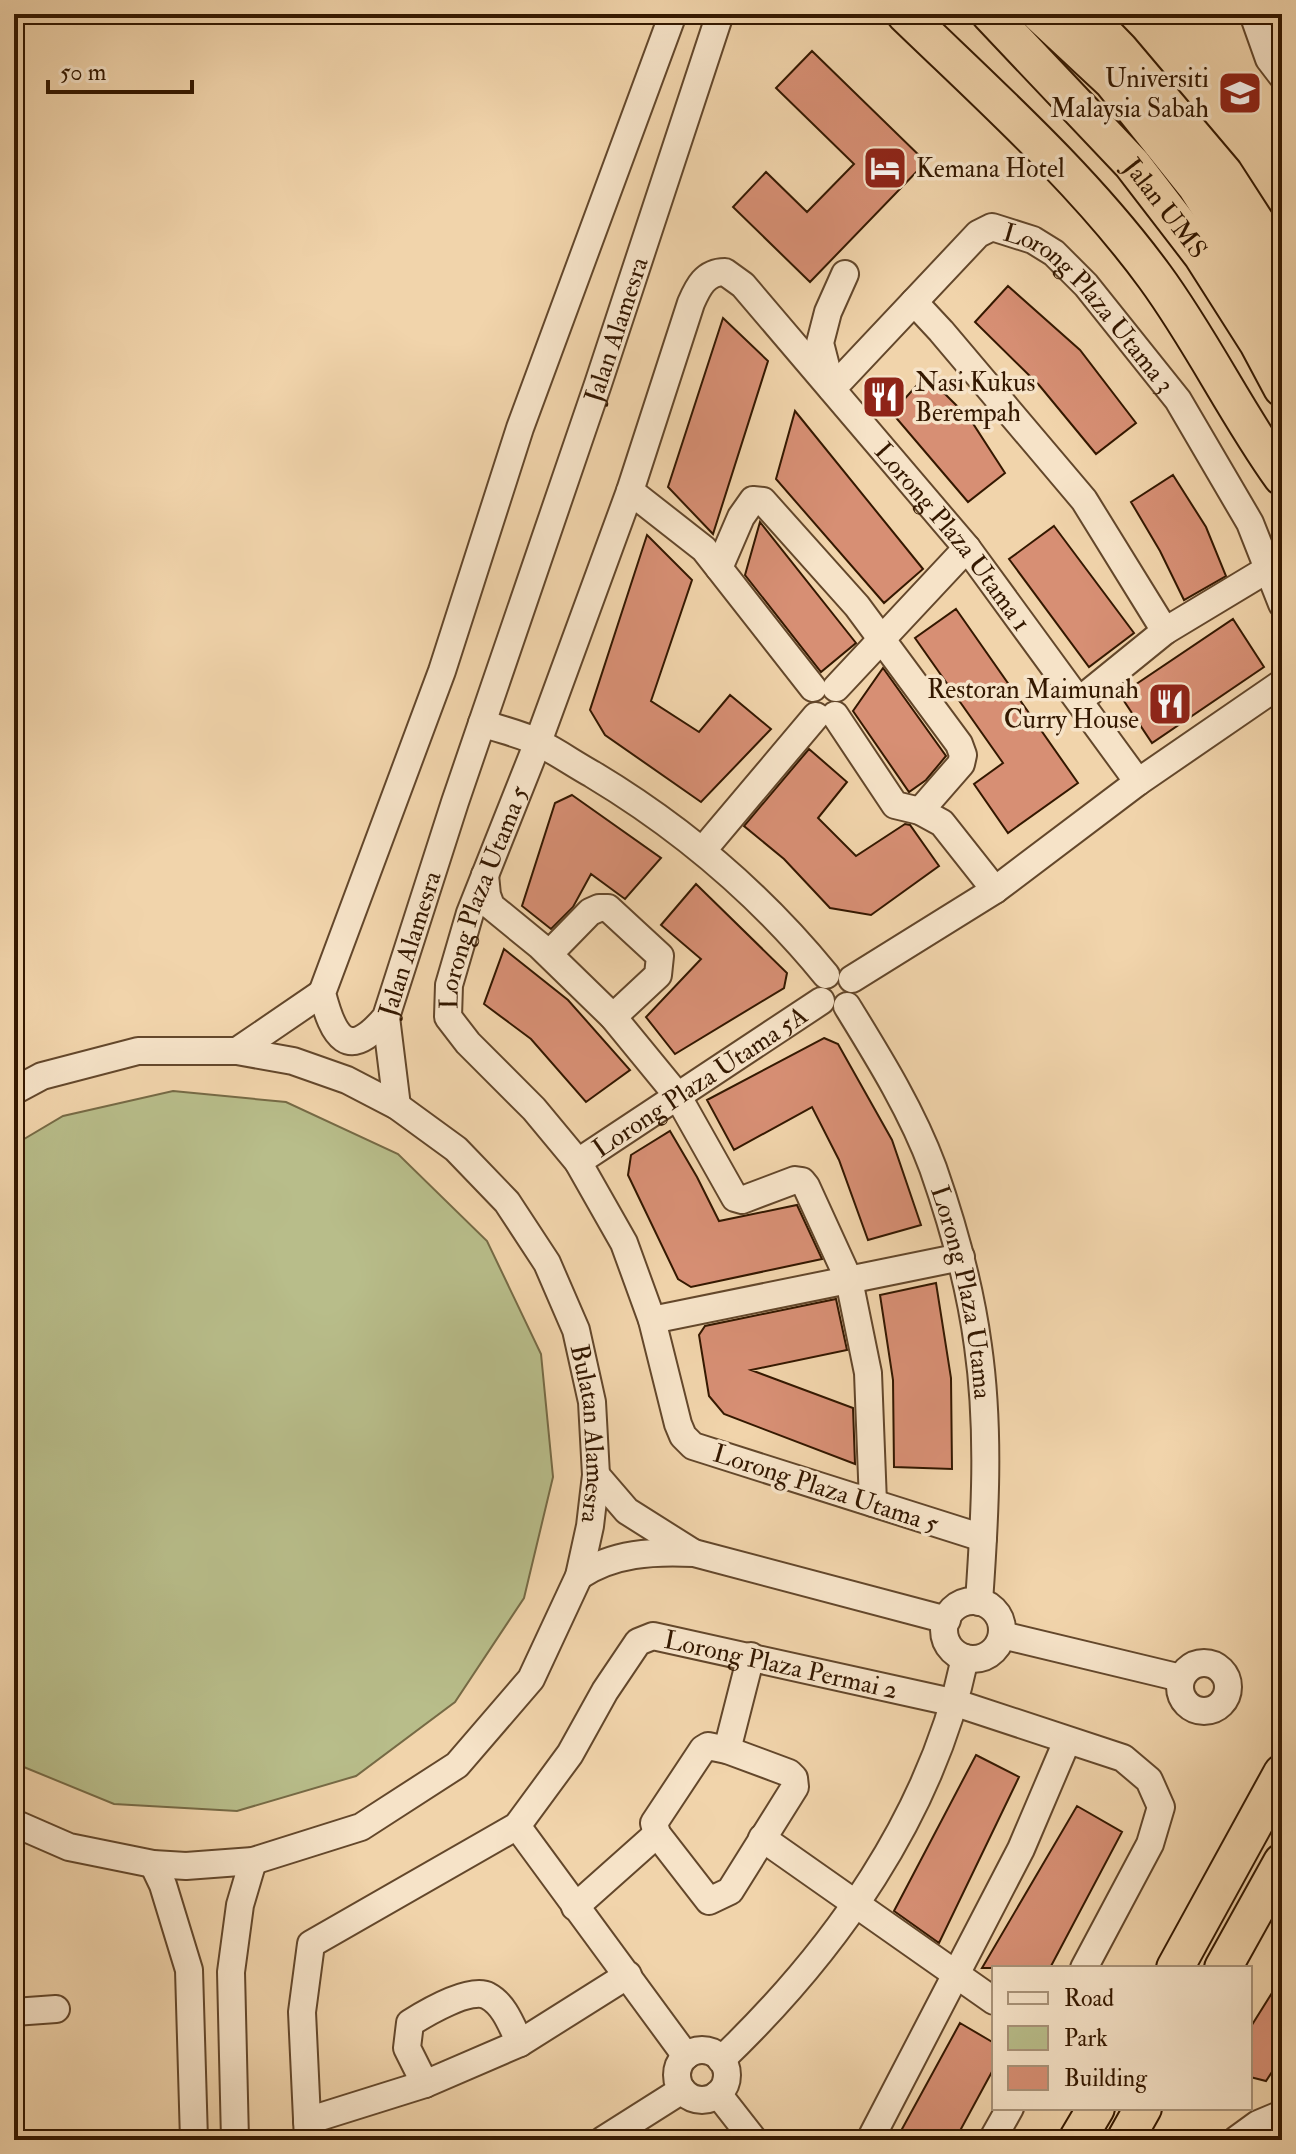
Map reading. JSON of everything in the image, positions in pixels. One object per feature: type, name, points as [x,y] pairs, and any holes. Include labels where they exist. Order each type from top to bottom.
[{"type":"highway","points":[[905,14],[1094,200],[1156,278],[1282,477]]},
{"type":"highway","name":"Jalan UMS","points":[[990,14],[1132,164],[1202,255],[1258,343],[1282,388]]},
{"type":"highway","name":"Jalan UMS","points":[[1040,14],[1112,81],[1196,186],[1282,320]]},
{"type":"highway","points":[[1085,14],[1120,50],[1224,173],[1282,263]]},
{"type":"highway","points":[[1176,1966],[1282,1773]]},
{"type":"highway","points":[[1231,1954],[1282,1862]]},
{"type":"highway","points":[[1231,1954],[1272,1914],[1282,1897]]},
{"type":"highway","points":[[1077,2140],[1095,2110]]},
{"type":"highway","points":[[1125,2140],[1142,2110]]},
{"type":"street","name":"Jalan Alamesra","points":[[673,14],[520,428],[442,671],[322,993],[329,1020],[336,1034],[344,1040],[354,1040],[375,1030],[386,1017],[410,935],[598,384],[720,14]]},
{"type":"street","points":[[1253,14],[1269,59],[1282,76]]},
{"type":"street","name":"Lorong Plaza Utama 3","points":[[832,389],[978,234],[992,227],[1033,240],[1054,253],[1086,285],[1178,400],[1250,523],[1282,604]]},
{"type":"street","name":"Lorong Plaza Utama 1","points":[[718,272],[725,272],[743,285],[967,548],[1138,782]]},
{"type":"street","name":"Lorong Plaza Utama 5","points":[[718,272],[703,280],[691,303],[630,491],[538,742],[470,913],[449,985],[448,1017],[468,1043],[534,1109],[578,1162],[624,1243],[652,1320],[678,1424],[683,1436],[693,1446],[983,1538]]},
{"type":"street","points":[[832,389],[820,343],[828,312],[845,274]]},
{"type":"street","points":[[914,302],[1084,500],[1165,631]]},
{"type":"street","points":[[630,491],[704,549],[825,688]]},
{"type":"street","points":[[719,568],[741,517],[753,500],[763,501],[882,638],[959,744],[963,755],[961,764],[920,811]]},
{"type":"street","points":[[967,548],[882,638],[825,688],[809,693],[808,706],[825,715],[895,805],[920,811],[942,823],[995,890]]},
{"type":"street","points":[[1080,700],[1165,631],[1268,569]]},
{"type":"street","points":[[852,979],[995,890],[1138,782],[1282,683]]},
{"type":"street","points":[[703,850],[825,715]]},
{"type":"street","points":[[482,723],[538,742],[644,805],[703,850],[794,936],[826,975]]},
{"type":"street","points":[[485,875],[491,906],[549,954],[613,1017],[677,1095],[738,1200],[795,1180],[802,1181],[849,1280],[868,1373],[873,1503]]},
{"type":"street","points":[[549,954],[590,912],[608,908],[660,956],[658,975],[613,1017]]},
{"type":"street","points":[[843,972],[852,979],[856,991],[847,1006],[830,1008],[821,1001],[818,990],[826,975],[843,972]]},
{"type":"street","points":[[237,1051],[322,993]]},
{"type":"street","name":"Lorong Plaza Utama 5A","points":[[578,1162],[821,1001]]},
{"type":"street","name":"Lorong Plaza Utama","points":[[847,1006],[888,1073],[932,1166],[961,1257],[978,1346],[985,1431],[979,1602]]},
{"type":"street","points":[[386,1017],[397,1106]]},
{"type":"street","name":"Bulatan Alamesra","points":[[14,1091],[42,1076],[138,1051],[237,1051],[306,1066],[347,1080],[397,1106],[467,1159],[507,1202],[547,1263],[576,1330],[592,1402],[596,1475],[590,1526],[579,1576],[531,1679],[457,1765],[361,1827],[253,1861],[220,1865],[153,1864],[69,1847],[14,1823]]},
{"type":"street","points":[[652,1320],[961,1257]]},
{"type":"street","points":[[596,1475],[627,1511],[694,1553]]},
{"type":"street","points":[[579,1576],[598,1563],[624,1557],[660,1551],[694,1553],[947,1620]]},
{"type":"street","points":[[979,1602],[987,1605],[999,1618],[1002,1635],[993,1652],[984,1657],[965,1658],[957,1654],[946,1638],[947,1620],[960,1605],[979,1602]]},
{"type":"street","points":[[1002,1635],[1181,1678]]},
{"type":"street","name":"Lorong Plaza Permai 2","points":[[308,2131],[302,2012],[311,1944],[517,1826],[570,1754],[605,1691],[638,1642],[653,1636],[956,1703],[1123,1758],[1149,1780],[1161,1807],[1150,1844],[1085,1966]]},
{"type":"street","points":[[727,1750],[751,1656]]},
{"type":"street","points":[[721,2060],[793,1986],[856,1904],[895,1840],[928,1773],[956,1703],[965,1658]]},
{"type":"street","points":[[870,2140],[1021,1849],[1067,1741]]},
{"type":"street","points":[[715,1746],[789,1773],[794,1778],[795,1787],[730,1891],[709,1901],[657,1834],[654,1823],[703,1749],[715,1746]]},
{"type":"street","points":[[517,1826],[686,2056]]},
{"type":"street","points":[[575,1907],[657,1834]]},
{"type":"street","points":[[762,1838],[992,2000]]},
{"type":"street","points":[[235,2140],[231,1972],[240,1905],[253,1861]]},
{"type":"street","points":[[153,1864],[163,1885],[189,1970],[194,2140]]},
{"type":"street","points":[[308,2131],[520,2043],[628,1975]]},
{"type":"street","points":[[425,2084],[407,2048],[410,2023],[461,1998],[476,1993],[487,1995],[501,2007],[520,2043]]},
{"type":"street","points":[[14,2012],[56,2009]]},
{"type":"street","points":[[709,2051],[721,2060],[725,2066],[726,2082],[718,2094],[711,2098],[695,2099],[682,2090],[678,2070],[686,2056],[693,2052],[709,2051]]},
{"type":"street","points":[[603,2140],[682,2090]]},
{"type":"street","points":[[718,2094],[754,2140]]},
{"type":"street","points":[[992,2140],[1009,2110]]},
{"type":"street","points":[[1236,2140],[1258,2124],[1282,2114]]},
{"type":"green space","points":[[173,1091],[286,1102],[398,1154],[487,1241],[541,1354],[553,1477],[524,1598],[455,1702],[356,1776],[237,1811],[114,1804],[14,1763],[14,1145],[63,1116]]},
{"type":"building","name":"Kemana Hotel","points":[[812,51],[926,162],[810,282],[733,207],[766,172],[807,212],[854,164],[776,88]]},
{"type":"building","points":[[1008,286],[1080,350],[1136,423],[1096,454],[1039,385],[975,322]]},
{"type":"building","points":[[723,318],[768,361],[713,534],[668,487]]},
{"type":"building","points":[[926,375],[970,419],[1005,473],[968,502],[892,413]]},
{"type":"building","points":[[795,411],[923,569],[884,603],[776,479]]},
{"type":"building","points":[[1173,475],[1206,527],[1226,576],[1184,600],[1131,502]]},
{"type":"building","points":[[760,522],[856,643],[821,672],[745,575]]},
{"type":"building","points":[[1054,526],[1134,633],[1089,667],[1009,559]]},
{"type":"building","points":[[647,535],[692,580],[651,701],[699,732],[730,695],[771,729],[701,802],[605,735],[590,710]]},
{"type":"building","points":[[956,609],[1078,783],[1008,833],[974,784],[1003,763],[915,638]]},
{"type":"building","points":[[1233,619],[1264,667],[1152,743],[1120,695]]},
{"type":"building","points":[[883,668],[946,756],[926,780],[909,792],[853,711]]},
{"type":"building","points":[[809,749],[847,782],[818,818],[856,856],[905,824],[910,825],[939,866],[871,915],[830,908],[784,859],[744,826]]},
{"type":"building","points":[[572,795],[661,858],[625,899],[591,874],[573,907],[551,929],[522,906],[555,803]]},
{"type":"building","points":[[696,884],[787,973],[784,988],[675,1054],[646,1017],[701,959],[661,925]]},
{"type":"building","points":[[504,949],[568,1000],[630,1070],[586,1102],[531,1039],[484,1004]]},
{"type":"building","points":[[824,1038],[838,1044],[892,1140],[921,1225],[868,1240],[839,1160],[812,1107],[734,1150],[707,1100]]},
{"type":"building","points":[[670,1131],[719,1221],[797,1205],[822,1259],[691,1287],[678,1279],[628,1175],[631,1155]]},
{"type":"building","points":[[936,1283],[951,1378],[952,1469],[894,1467],[893,1380],[880,1295]]},
{"type":"building","points":[[836,1299],[847,1350],[751,1370],[853,1408],[855,1464],[724,1414],[709,1396],[699,1335],[705,1326]]},
{"type":"building","points":[[976,1755],[1019,1777],[939,1943],[894,1911]]},
{"type":"building","points":[[1077,1806],[1122,1832],[1051,1966],[982,1968]]},
{"type":"building","points":[[1282,1977],[1282,2079],[1272,2072],[1266,2081],[1252,2078],[1252,2025]]},
{"type":"building","points":[[960,2023],[992,2042],[992,2072],[955,2140],[896,2140]]},
{"type":"place","name":"Universiti Malaysia Sabah","points":[[1240,93]]},
{"type":"place","name":"Kemana Hotel","points":[[885,168]]},
{"type":"place","name":"Nasi Kukus Berempah","points":[[884,397]]},
{"type":"place","name":"Restoran Maimunah Curry House","points":[[1170,704]]}]
